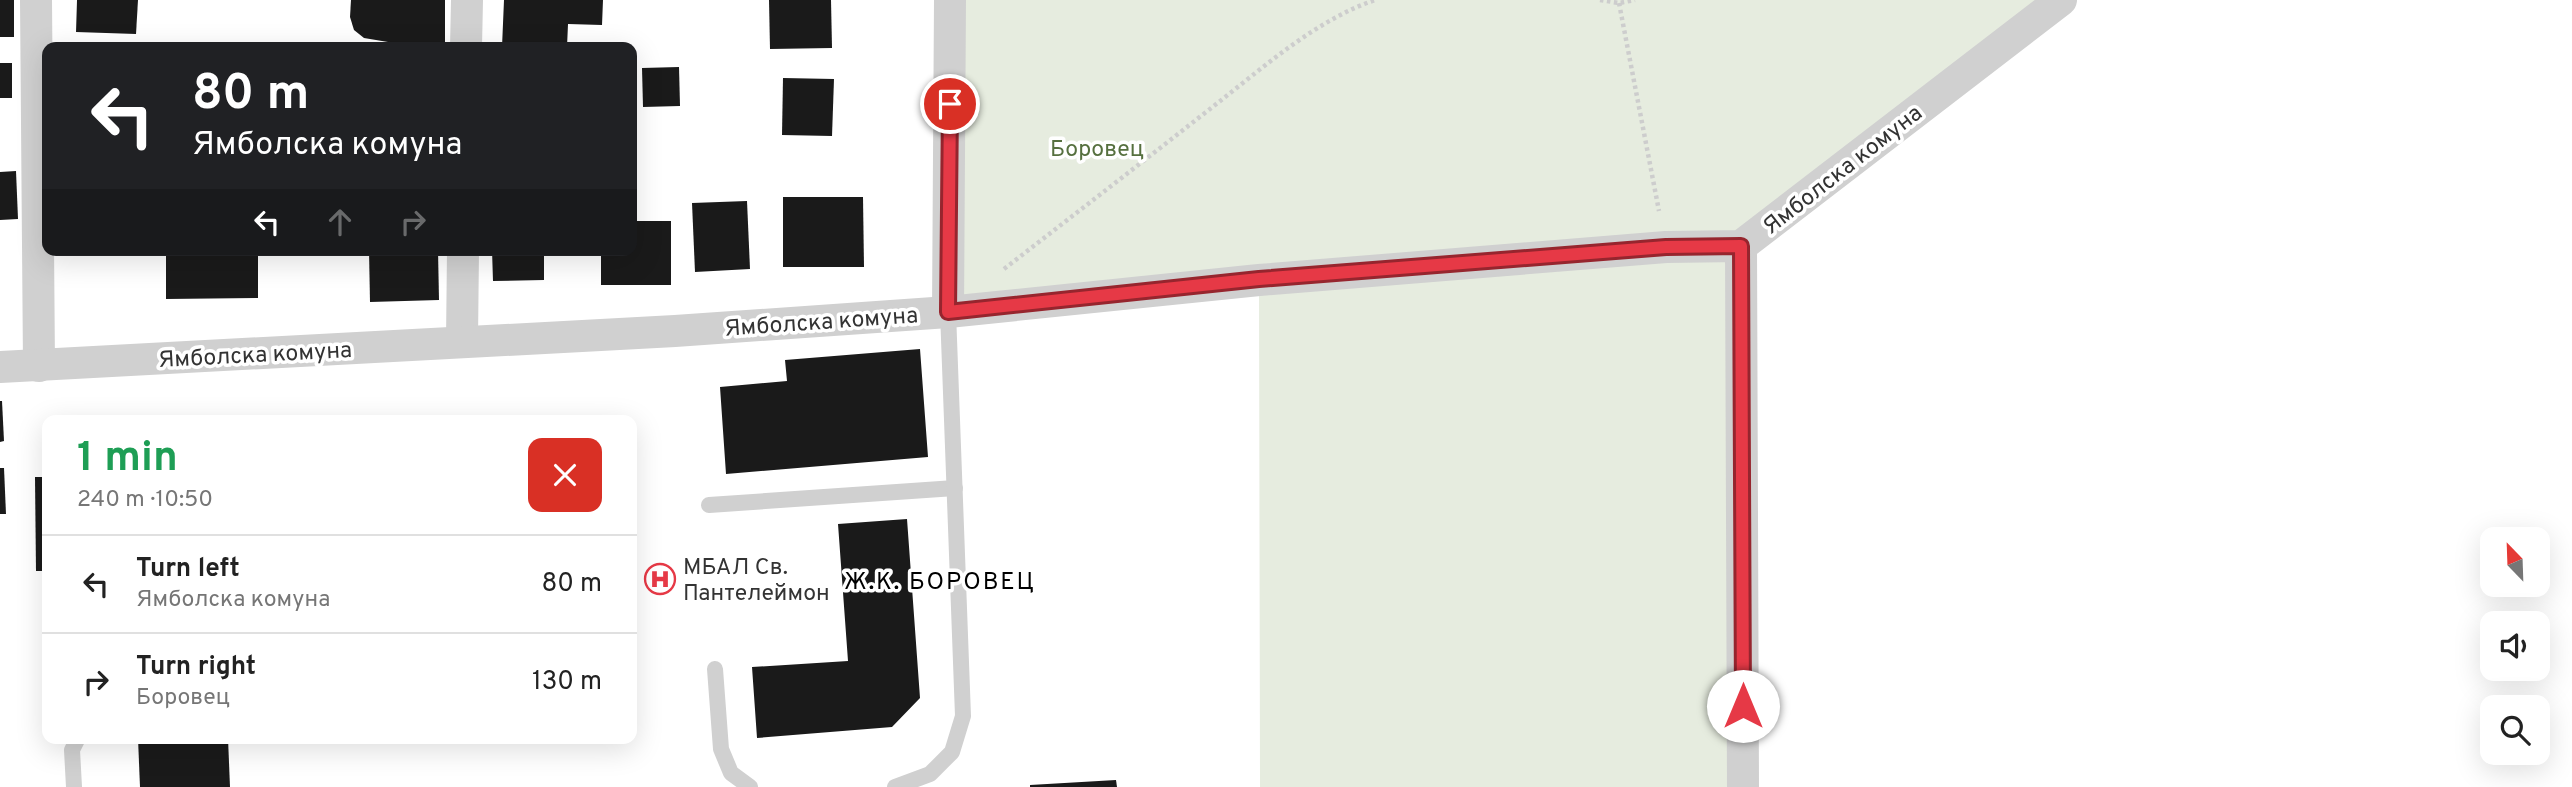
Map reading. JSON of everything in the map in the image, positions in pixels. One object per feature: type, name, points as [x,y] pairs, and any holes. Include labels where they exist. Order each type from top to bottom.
[{"type":"street","points":[[36,0],[39,366]]},
{"type":"street","points":[[466,42],[467,0]]},
{"type":"street","points":[[948,312],[950,0]]},
{"type":"street","name":"Ямболска комуна","points":[[0,367],[676,331],[948,312],[1259,279],[1666,247],[1741,246],[2061,0]]},
{"type":"street","points":[[1741,246],[1743,787]]},
{"type":"street","points":[[462,341],[463,256]]},
{"type":"lane","points":[[895,787],[930,774],[953,752],[963,716],[948,312]]},
{"type":"lane","points":[[709,505],[955,488]]},
{"type":"lane","points":[[715,669],[721,749],[731,773],[750,787]]},
{"type":"lane","points":[[74,787],[72,750],[75,744]]},
{"type":"path","points":[[1002,270],[1270,63],[1320,27],[1362,4],[1375,0]]},
{"type":"path","points":[[1600,0],[1619,3],[1635,0]]},
{"type":"path","points":[[1619,3],[1666,247]]},
{"type":"green space","name":"Боровец","points":[[950,0],[2061,0],[1741,246],[1743,787],[1260,787],[1259,280],[948,312]]},
{"type":"building","points":[[0,0],[14,0],[14,37],[0,37]]},
{"type":"building","points":[[77,0],[138,0],[136,34],[76,32]]},
{"type":"building","points":[[351,0],[445,0],[445,42],[388,42],[364,38],[354,30],[350,17]]},
{"type":"building","points":[[504,0],[603,0],[602,25],[568,24],[567,42],[502,42]]},
{"type":"building","points":[[769,0],[831,0],[832,48],[770,49]]},
{"type":"building","points":[[0,63],[12,63],[12,98],[0,98]]},
{"type":"building","points":[[679,67],[680,106],[643,107],[642,68]]},
{"type":"building","points":[[783,78],[834,79],[832,136],[782,135]]},
{"type":"building","points":[[16,171],[18,219],[0,220],[0,172]]},
{"type":"building","points":[[783,197],[863,197],[864,267],[783,267]]},
{"type":"building","points":[[747,201],[750,269],[695,272],[692,203]]},
{"type":"building","points":[[637,221],[671,221],[671,285],[601,285],[601,256],[637,256]]},
{"type":"building","points":[[166,256],[258,256],[258,298],[166,299]]},
{"type":"building","points":[[369,256],[438,256],[439,300],[370,302]]},
{"type":"building","points":[[492,256],[544,256],[544,280],[493,281]]},
{"type":"building","points":[[920,349],[928,457],[726,474],[720,387],[787,381],[785,360]]},
{"type":"building","points":[[0,401],[4,441],[0,442]]},
{"type":"building","points":[[0,468],[4,468],[6,514],[0,514]]},
{"type":"building","points":[[35,477],[42,477],[42,571],[36,571]]},
{"type":"building","points":[[907,519],[920,698],[892,727],[757,738],[752,667],[848,661],[838,524]]},
{"type":"building","points":[[138,744],[228,744],[230,787],[140,787]]},
{"type":"building","points":[[1116,780],[1117,787],[1030,787],[1030,785]]},
{"type":"place","name":"МБАЛ Св. Пантелеймон","points":[[660,579]]},
{"type":"district","name":"Ж.К. БОРОВЕЦ","points":[[940,581]]},
{"type":"route","points":[[950,104],[948,312],[1259,279],[1666,247],[1741,246],[1743,706]]}]
